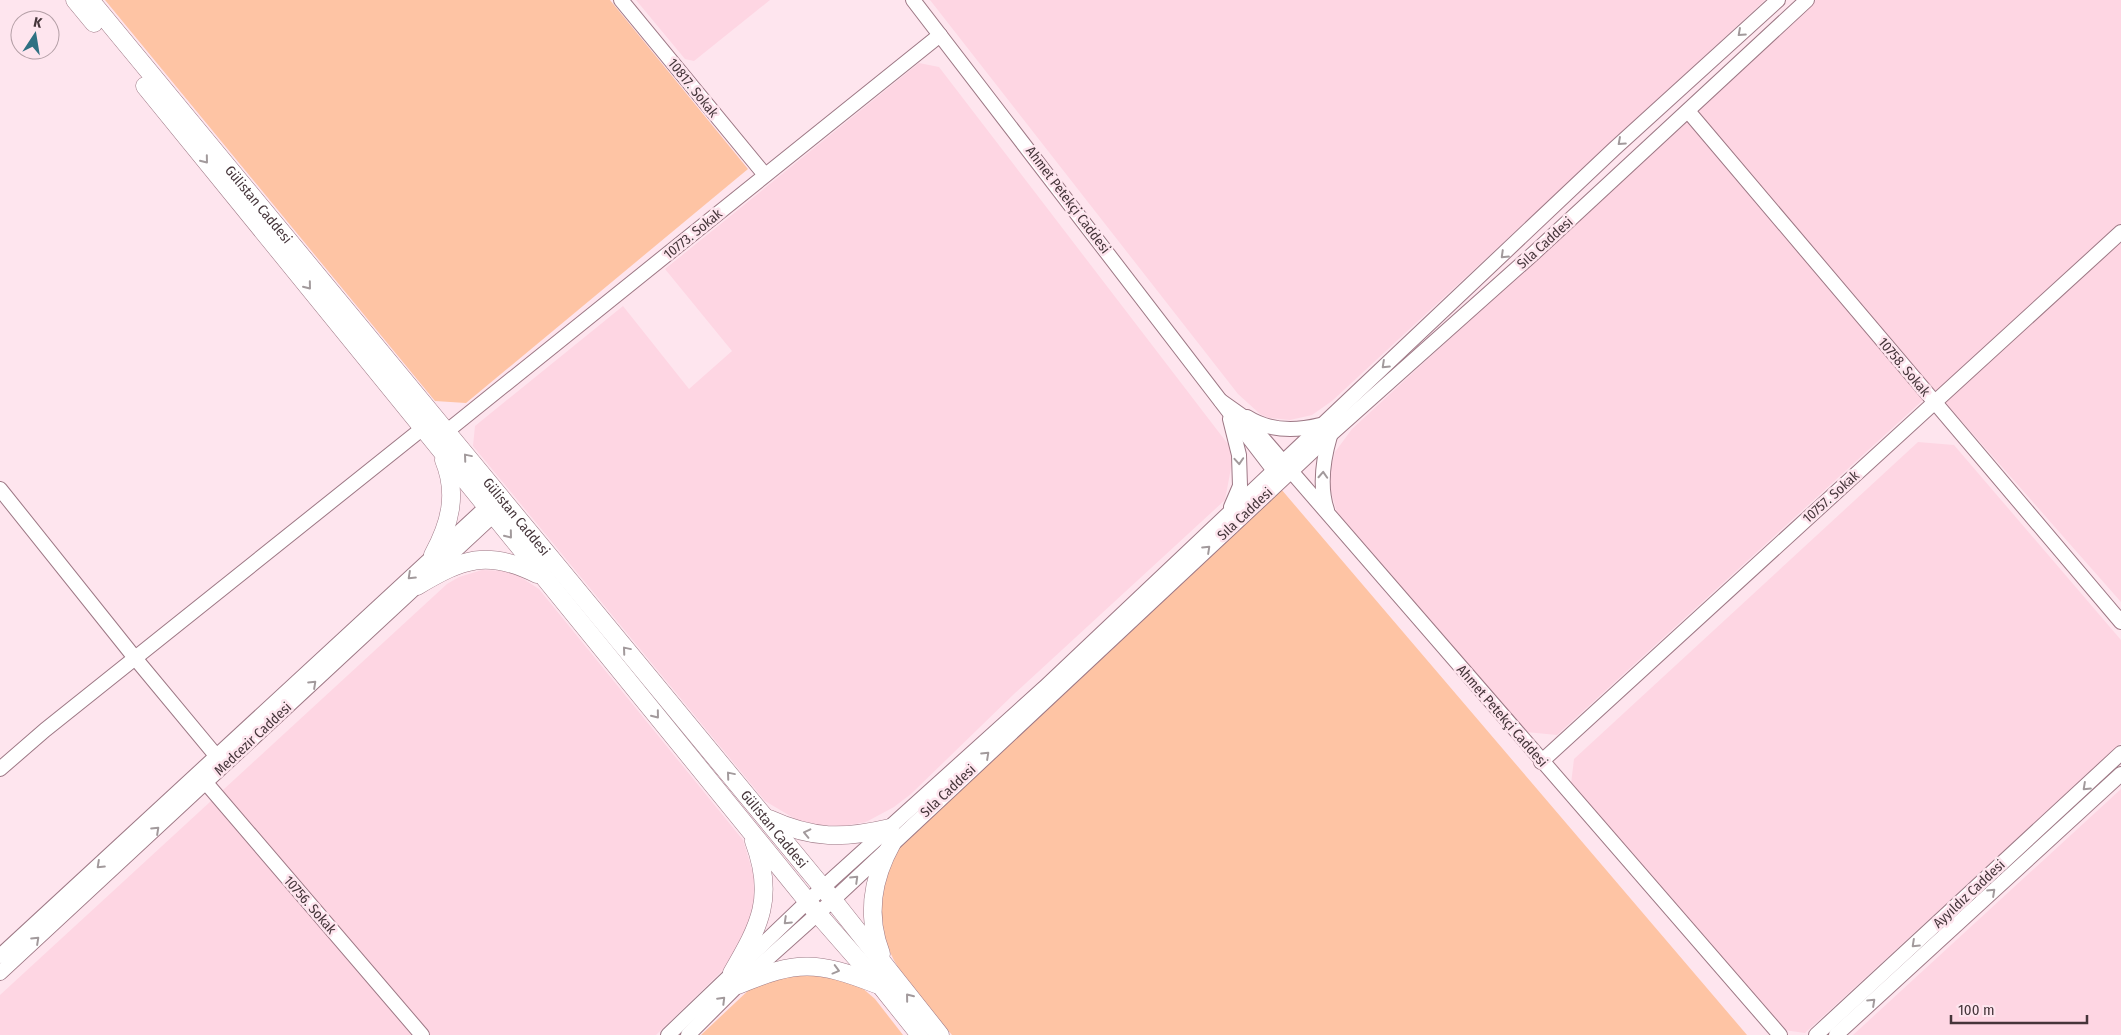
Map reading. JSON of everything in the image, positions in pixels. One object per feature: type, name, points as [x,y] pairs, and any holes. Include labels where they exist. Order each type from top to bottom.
[{"type":"main road","name":"Gülistan Caddesi","points":[[75,0],[424,428],[442,439]]},
{"type":"main road","name":"Gülistan Caddesi","points":[[90,0],[496,505],[764,816],[828,894],[920,1035]]},
{"type":"main road","points":[[433,555],[445,534],[453,499],[442,439]]},
{"type":"main road","name":"Gülistan Caddesi","points":[[496,505],[542,576],[813,907],[940,1035]]},
{"type":"main road","points":[[417,586],[444,570],[476,559],[512,562],[542,576]]},
{"type":"main road","points":[[735,979],[780,970],[820,966],[884,978],[874,935],[872,909],[879,869],[891,836],[838,837],[812,834],[789,828],[764,816]]},
{"type":"main road","points":[[735,979],[763,911],[764,885],[760,858],[749,829]]},
{"type":"street","name":"10817. Sokak","points":[[621,0],[765,176]]},
{"type":"street","name":"Ahmet Petekçi Caddesi","points":[[913,0],[1222,401],[1282,471],[1329,516],[1780,1035]]},
{"type":"street","name":"Sıla Caddesi","points":[[735,979],[1282,471],[1614,149],[1778,0]]},
{"type":"street","name":"Sıla Caddesi","points":[[1326,429],[1534,253],[1807,0]]},
{"type":"street","name":"10773. Sokak","points":[[442,439],[940,35]]},
{"type":"street","name":"10758. Sokak","points":[[1688,111],[2121,622]]},
{"type":"street","name":"10757. Sokak","points":[[1541,762],[2121,232]]},
{"type":"street","points":[[1232,411],[1270,427],[1326,429],[1326,451],[1322,475],[1324,501],[1329,516]]},
{"type":"street","points":[[1228,513],[1240,486],[1239,455],[1232,411]]},
{"type":"street","points":[[0,769],[135,658],[424,428]]},
{"type":"street","name":"Sıla Caddesi","points":[[891,836],[1228,513],[1282,471]]},
{"type":"street","points":[[0,490],[220,762]]},
{"type":"street","name":"Medcezir Caddesi","points":[[0,973],[433,555],[496,505]]},
{"type":"street","name":"Medcezir Caddesi","points":[[220,762],[417,586],[496,505]]},
{"type":"street","name":"Ayyıldız Caddesi","points":[[1816,1035],[2121,753]]},
{"type":"street","name":"Ayyıldız Caddesi","points":[[1836,1035],[2121,774]]},
{"type":"street","name":"Medcezir Caddesi","points":[[0,956],[202,779]]},
{"type":"street","name":"10756. Sokak","points":[[202,779],[422,1035]]},
{"type":"street","points":[[668,1035],[735,979]]},
{"type":"street","points":[[688,1035],[735,979]]},
{"type":"shaded area","points":[[105,0],[610,0],[748,169],[466,403],[435,401]]},
{"type":"shaded area","points":[[636,0],[770,0],[694,61],[685,59]]},
{"type":"shaded area","points":[[930,0],[1765,0],[1332,401],[1312,415],[1290,420],[1269,418],[1260,414],[1238,394]]},
{"type":"shaded area","points":[[1816,0],[2121,0],[2121,602],[1934,390],[1557,735],[1526,732],[1337,513],[1330,488],[1329,476],[1335,452],[1352,429]]},
{"type":"shaded area","points":[[919,63],[939,67],[1234,452],[1225,500],[1014,694],[911,794],[894,807],[866,822],[843,826],[819,825],[797,820],[765,801],[473,446],[475,426],[623,306],[689,389],[732,351],[665,269]]},
{"type":"shaded area","points":[[1918,442],[1954,445],[2121,640],[2121,743],[1805,1033],[1784,1030],[1571,784],[1574,759]]},
{"type":"shaded area","points":[[1281,489],[1747,1035],[952,1035],[923,1001],[898,967],[882,929],[880,908],[882,884],[897,849]]},
{"type":"shaded area","points":[[482,570],[506,571],[519,576],[539,589],[743,840],[756,889],[753,917],[732,959],[656,1035],[0,1035],[0,995],[447,584],[459,577]]},
{"type":"shaded area","points":[[2121,789],[2121,1035],[1853,1035]]},
{"type":"shaded area","points":[[809,972],[860,986],[875,999],[903,1035],[701,1035],[753,986],[770,979]]}]
